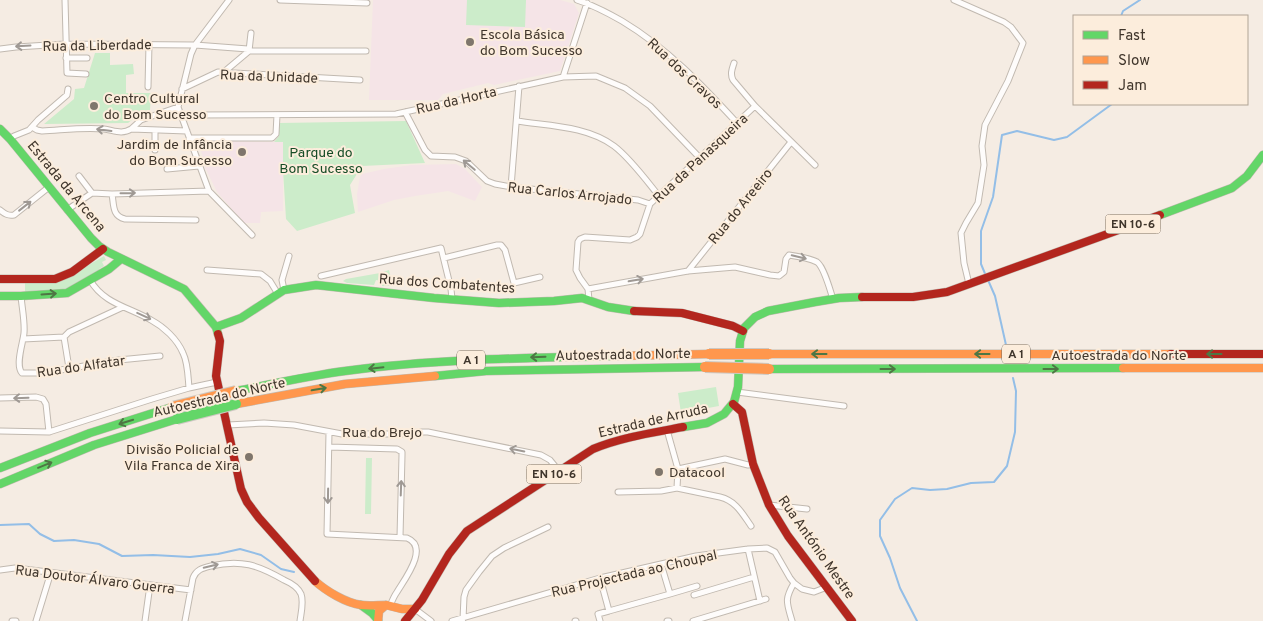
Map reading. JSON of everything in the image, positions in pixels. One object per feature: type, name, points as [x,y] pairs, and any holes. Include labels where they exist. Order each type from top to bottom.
[{"type":"main road","name":"Estrada da Arcena","points":[[0,129],[90,238],[103,249],[121,259],[184,289],[216,327]]},
{"type":"main road","name":"EN 10-6","points":[[743,331],[749,322],[760,314],[783,308],[833,299],[928,296],[947,292],[1226,191],[1247,178],[1263,155]]},
{"type":"main road","points":[[0,279],[55,279],[72,272],[103,249]]},
{"type":"main road","points":[[0,296],[67,293],[108,270],[121,259]]},
{"type":"main road","name":"Rua dos Combatentes","points":[[216,327],[241,318],[281,292],[316,285],[499,303],[582,298],[608,307],[624,310],[682,313],[733,326],[743,331]]},
{"type":"main road","points":[[216,327],[220,336],[216,372],[241,489],[247,502],[318,584],[331,593],[361,605],[372,613],[378,621]]},
{"type":"main road","points":[[733,404],[737,392],[740,341],[743,331]]},
{"type":"main road","name":"Autoestrada do Norte","points":[[0,468],[90,433],[172,407],[236,391],[344,372],[412,364],[486,359],[709,354],[1263,354]]},
{"type":"main road","name":"Autoestrada do Norte","points":[[0,484],[94,445],[177,419],[236,404],[346,384],[486,371],[705,366],[769,369],[1263,368]]},
{"type":"main road","name":"Estrada de Arruda","points":[[404,621],[424,597],[450,552],[461,538],[476,525],[593,449],[625,438],[696,426],[713,421],[724,415],[733,404]]},
{"type":"main road","name":"Rua António Mestre","points":[[733,404],[740,409],[743,415],[753,464],[769,505],[788,536],[852,621]]},
{"type":"main road","points":[[361,605],[408,610],[415,609]]},
{"type":"main road","points":[[378,621],[379,611],[382,607],[390,607],[399,615],[400,621]]},
{"type":"street","points":[[65,0],[67,73],[86,74]]},
{"type":"street","points":[[280,0],[367,3]]},
{"type":"street","name":"Rua dos Cravos","points":[[577,0],[608,13],[665,51],[706,89],[737,123]]},
{"type":"street","points":[[954,0],[1004,22],[1011,27],[1023,43],[1008,81],[985,125],[982,146],[984,166],[978,203],[961,233],[964,263],[969,284]]},
{"type":"street","points":[[226,1],[195,45],[178,107],[209,191],[252,235]]},
{"type":"street","points":[[563,77],[587,3]]},
{"type":"street","points":[[224,72],[249,51],[251,33]]},
{"type":"street","name":"Rua da Liberdade","points":[[0,49],[66,44],[149,44],[195,45],[248,49],[249,51],[366,51]]},
{"type":"street","points":[[148,87],[149,44]]},
{"type":"street","points":[[66,58],[87,58]]},
{"type":"street","points":[[734,63],[731,77],[755,106],[815,165]]},
{"type":"street","name":"Rua da Unidade","points":[[182,89],[214,73],[224,72],[360,80]]},
{"type":"street","name":"Rua da Horta","points":[[182,118],[194,115],[396,114],[563,77],[596,76],[625,88],[650,106],[699,158]]},
{"type":"street","points":[[511,187],[519,86]]},
{"type":"street","points":[[10,139],[18,134],[27,132],[67,95],[68,89]]},
{"type":"street","name":"Rua da Panasqueira","points":[[589,300],[588,288],[576,270],[578,242],[580,239],[585,237],[630,240],[638,236],[650,204],[755,106]]},
{"type":"street","points":[[32,127],[42,131],[105,129],[124,132],[131,129],[141,120],[178,107]]},
{"type":"street","name":"Rua Carlos Arrojado","points":[[405,112],[425,150],[431,156],[455,157],[466,161],[487,181],[511,187],[638,200],[650,204]]},
{"type":"street","points":[[190,138],[272,138],[276,134],[277,115]]},
{"type":"street","points":[[516,121],[570,128],[594,135],[614,146],[659,196]]},
{"type":"street","points":[[131,129],[187,131]]},
{"type":"street","points":[[155,130],[155,150]]},
{"type":"street","name":"Rua do Areeiro","points":[[688,271],[791,142]]},
{"type":"street","points":[[167,169],[199,166]]},
{"type":"street","points":[[79,176],[92,193]]},
{"type":"street","points":[[0,210],[5,214],[14,214],[49,187]]},
{"type":"street","points":[[67,210],[92,193],[209,191]]},
{"type":"street","points":[[112,194],[117,216],[121,218],[196,220]]},
{"type":"street","points":[[444,258],[501,245],[505,250],[514,283],[540,277]]},
{"type":"street","points":[[322,276],[441,248],[452,299]]},
{"type":"street","points":[[588,288],[688,271],[735,267],[779,276],[784,270],[789,255],[814,261],[818,264],[833,299]]},
{"type":"street","points":[[281,292],[282,280],[289,256]]},
{"type":"street","points":[[207,270],[261,274],[281,292]]},
{"type":"street","points":[[90,280],[98,291],[123,307],[150,318],[170,334],[184,354],[189,388]]},
{"type":"street","name":"Rua do Alfatar","points":[[21,296],[24,331],[21,342],[19,369],[22,373],[43,373],[119,360],[160,356]]},
{"type":"street","points":[[69,368],[64,337],[68,332],[123,307]]},
{"type":"street","points":[[23,339],[64,337]]},
{"type":"street","points":[[0,431],[49,432],[189,388],[218,382]]},
{"type":"street","points":[[737,392],[844,406]]},
{"type":"street","points":[[0,398],[36,397],[43,399],[46,404],[49,432]]},
{"type":"street","name":"Rua do Brejo","points":[[228,425],[264,422],[294,424],[342,434],[436,433],[541,455],[550,460],[558,471]]},
{"type":"street","points":[[667,430],[678,469],[677,488]]},
{"type":"street","points":[[329,432],[327,534],[410,538],[416,546],[413,567],[396,593],[390,607]]},
{"type":"street","points":[[329,447],[397,449],[402,452],[400,537]]},
{"type":"street","points":[[678,469],[725,458],[748,465],[753,464]]},
{"type":"street","points":[[618,492],[661,491],[677,488],[720,496],[730,500],[751,526]]},
{"type":"street","points":[[769,505],[807,509]]},
{"type":"street","points":[[463,619],[466,590],[492,556],[504,548],[548,528]]},
{"type":"street","points":[[748,549],[760,601]]},
{"type":"street","name":"Rua Projectada ao Choupal","points":[[452,621],[600,578],[696,556],[748,549],[772,549],[778,555],[786,573],[794,583]]},
{"type":"street","points":[[185,621],[194,575],[202,569],[232,563],[256,566],[276,575],[299,590],[302,602],[300,621]]},
{"type":"street","points":[[661,564],[670,594]]},
{"type":"street","name":"Rua Doutor Álvaro Guerra","points":[[0,570],[14,568],[191,590]]},
{"type":"street","points":[[36,621],[51,572]]},
{"type":"street","points":[[694,595],[754,577]]},
{"type":"street","points":[[600,578],[609,611]]},
{"type":"street","points":[[792,621],[787,599],[794,583],[802,589],[814,592],[827,587]]},
{"type":"street","points":[[145,621],[150,585]]},
{"type":"street","points":[[600,621],[598,614],[697,586]]},
{"type":"street","points":[[693,621],[766,599]]},
{"type":"street","points":[[415,609],[431,621]]},
{"type":"shaded area","name":"Escola Básica do Bom Sucesso","points":[[373,0],[560,0],[574,4],[579,13],[560,71],[494,85],[488,83],[443,94],[438,100],[369,100]]},
{"type":"shaded area","points":[[212,141],[283,142],[283,211],[261,212],[260,223],[244,223],[217,192],[201,159],[203,157],[199,146],[212,146]]},
{"type":"shaded area","points":[[456,164],[465,169],[482,187],[475,201],[448,191],[394,200],[358,212],[357,194],[362,174],[412,165]]},
{"type":"green space","points":[[467,0],[526,0],[525,27],[466,25]]},
{"type":"green space","points":[[95,53],[110,53],[110,65],[133,64],[134,74],[126,75],[126,93],[151,93],[150,110],[128,123],[44,124],[74,99],[75,89],[84,88]]},
{"type":"green space","name":"Parque do Bom Sucesso","points":[[406,121],[425,163],[362,166],[350,185],[355,213],[297,231],[286,219],[283,142],[274,142],[279,136],[279,123]]},
{"type":"green space","points":[[104,256],[106,260],[102,262],[104,266],[99,269],[100,271],[65,290],[25,293],[25,283],[41,283],[42,281],[82,269]]},
{"type":"green space","points":[[389,270],[393,286],[382,286],[382,281],[376,280],[374,285],[343,281],[346,279]]},
{"type":"green space","points":[[716,387],[719,406],[681,413],[678,393]]},
{"type":"green space","points":[[366,458],[372,458],[371,514],[365,514]]},
{"type":"waterway","points":[[1121,15],[1123,11],[1140,0]]},
{"type":"waterway","points":[[986,276],[981,264],[981,231],[993,197],[1002,135],[1017,131],[1054,140],[1067,137],[1111,105]]},
{"type":"waterway","points":[[988,280],[995,296],[1006,345]]},
{"type":"waterway","points":[[917,621],[900,588],[880,536],[880,520],[895,499],[912,488],[947,489],[971,483],[994,482],[1007,466],[1015,432],[1016,391],[1013,378]]},
{"type":"waterway","points":[[0,525],[29,524],[40,534],[54,541],[74,540],[99,544],[122,556],[190,557],[240,549],[261,555],[281,569],[294,572]]},
{"type":"traffic: fast","points":[[0,129],[99,246],[184,289],[216,327],[218,334]]},
{"type":"traffic: fast","points":[[1160,215],[1232,188],[1247,176],[1263,155]]},
{"type":"traffic: fast","points":[[0,296],[67,293],[109,269],[121,259]]},
{"type":"traffic: fast","points":[[216,327],[241,318],[284,290],[316,285],[499,303],[582,298],[608,307],[634,311]]},
{"type":"traffic: fast","points":[[683,427],[707,423],[724,414],[734,402],[738,387],[740,341],[744,328],[755,317],[768,311],[815,302],[862,297]]},
{"type":"traffic: fast","points":[[236,391],[331,373],[378,367],[479,360],[614,356]]},
{"type":"traffic: fast","points":[[435,376],[486,371],[705,367]]},
{"type":"traffic: fast","points":[[769,369],[1123,368]]},
{"type":"traffic: fast","points":[[177,419],[236,404]]},
{"type":"traffic: fast","points":[[0,468],[90,433],[172,407]]},
{"type":"traffic: fast","points":[[0,484],[94,445],[177,419]]},
{"type":"traffic: fast","points":[[361,605],[378,620]]},
{"type":"traffic: slow","points":[[614,356],[709,354]]},
{"type":"traffic: slow","points":[[709,354],[769,354]]},
{"type":"traffic: slow","points":[[769,354],[1171,354]]},
{"type":"traffic: slow","points":[[705,367],[769,369]]},
{"type":"traffic: slow","points":[[1123,368],[1263,368]]},
{"type":"traffic: slow","points":[[236,404],[345,384],[435,376]]},
{"type":"traffic: slow","points":[[172,407],[236,391]]},
{"type":"traffic: slow","points":[[315,581],[325,589],[349,602],[364,605],[386,605]]},
{"type":"traffic: slow","points":[[378,621],[379,611],[386,605],[402,609],[415,609]]},
{"type":"traffic: jam","points":[[862,297],[913,297],[947,292],[1160,215]]},
{"type":"traffic: jam","points":[[0,279],[55,279],[72,272],[103,249]]},
{"type":"traffic: jam","points":[[634,311],[682,313],[733,326],[743,331]]},
{"type":"traffic: jam","points":[[218,334],[220,341],[216,376],[241,489],[247,502],[259,518],[315,581]]},
{"type":"traffic: jam","points":[[1171,354],[1263,354]]},
{"type":"traffic: jam","points":[[733,404],[742,412],[753,464],[769,505],[788,536],[852,621]]},
{"type":"traffic: jam","points":[[405,621],[422,600],[449,554],[467,531],[593,449],[626,438],[683,427]]},
{"type":"place","name":"Escola Básica do Bom Sucesso","points":[[470,42]]},
{"type":"place","name":"Centro Cultural do Bom Sucesso","points":[[94,106]]},
{"type":"place","name":"Jardim de Infância do Bom Sucesso","points":[[242,152]]},
{"type":"place","name":"Divisão Policial de Vila Franca de Xira","points":[[249,457]]},
{"type":"place","name":"Datacool","points":[[659,472]]}]
